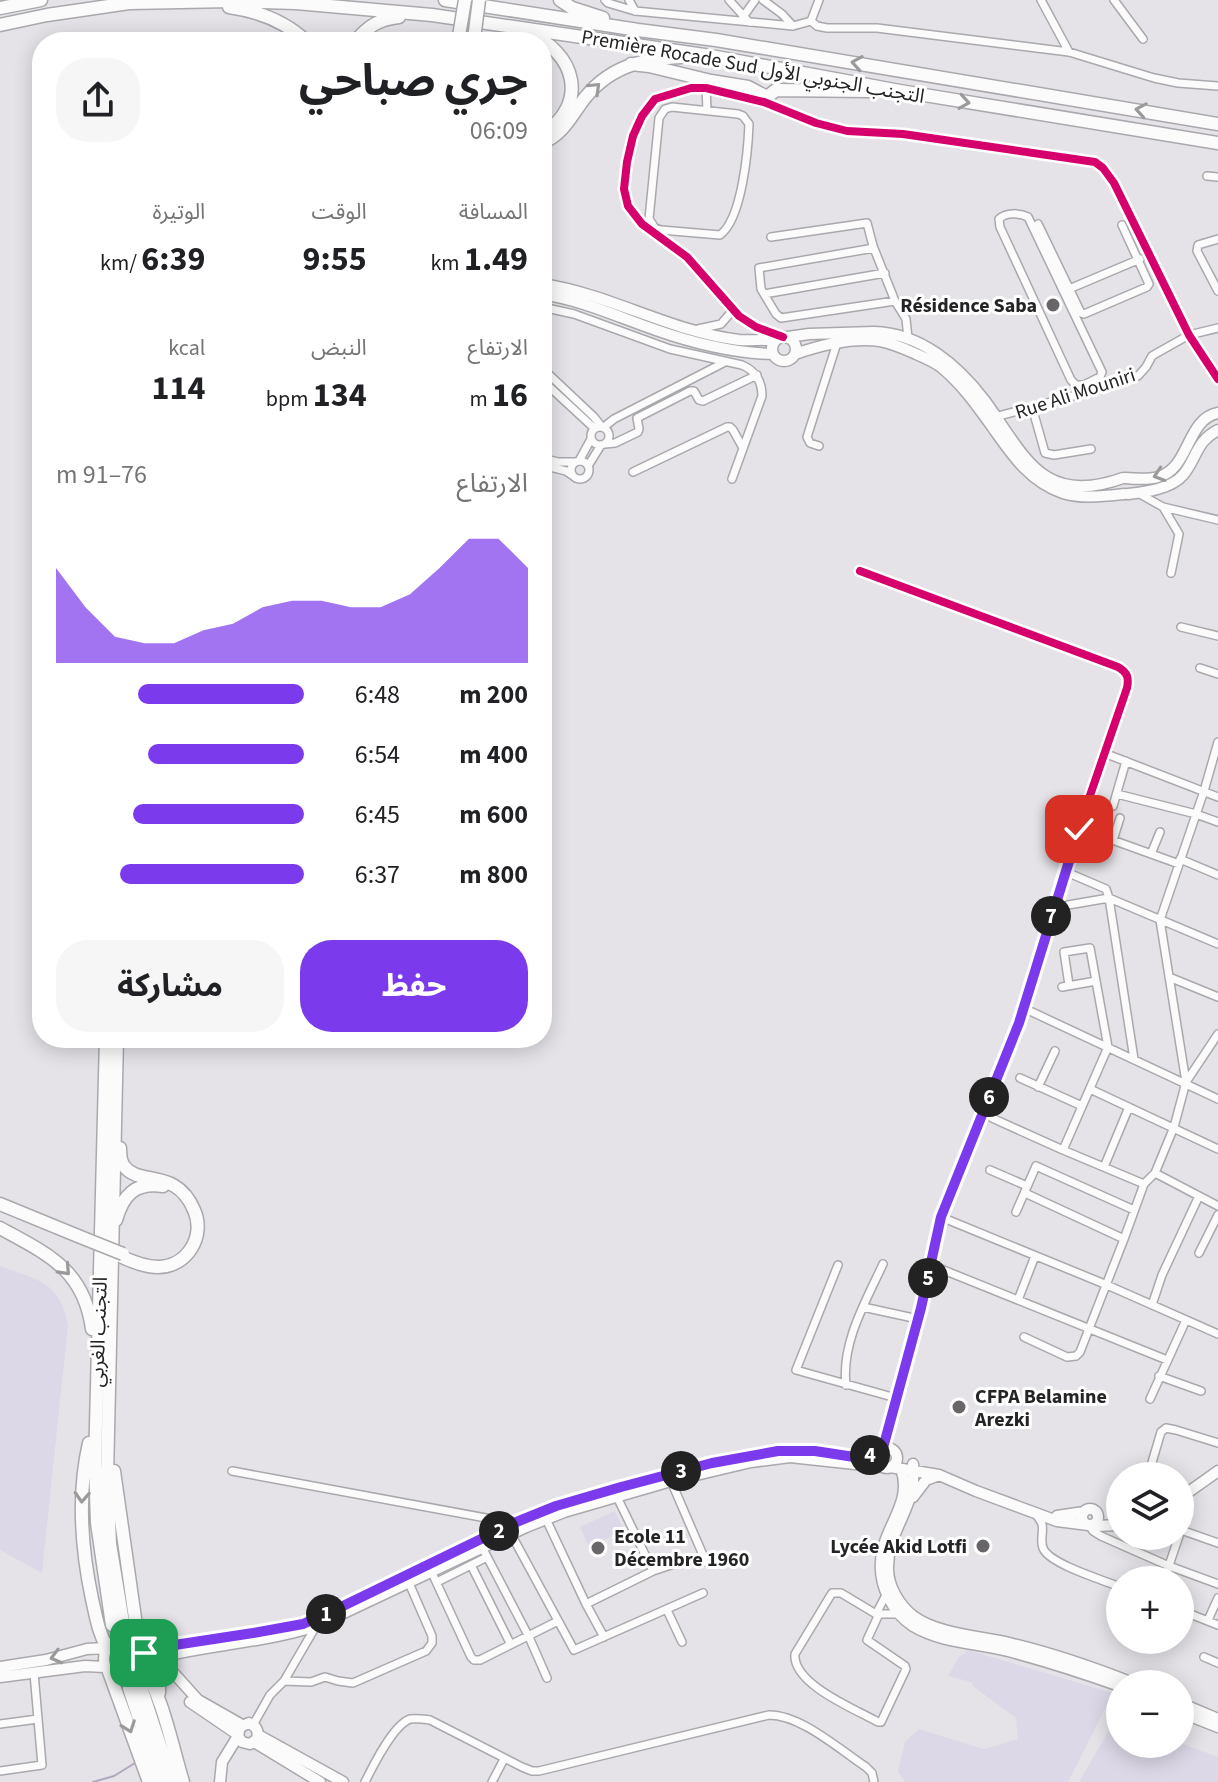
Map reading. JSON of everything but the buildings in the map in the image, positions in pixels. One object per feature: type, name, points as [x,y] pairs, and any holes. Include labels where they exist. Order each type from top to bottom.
[{"type":"highway","points":[[0,8],[41,0]]},
{"type":"highway","name":"Première Rocade Sud التجنب الجنوبي الأول","points":[[445,0],[482,3],[716,40],[1218,124]]},
{"type":"highway","points":[[460,32],[463,0],[482,3],[476,32]]},
{"type":"highway","points":[[560,0],[572,8],[606,19],[716,40]]},
{"type":"highway","name":"Première Rocade Sud التجنب الجنوبي الأول","points":[[0,25],[129,3],[231,1],[423,14],[551,32]]},
{"type":"highway","points":[[186,3],[256,13],[296,32]]},
{"type":"highway","points":[[364,32],[386,18],[423,14]]},
{"type":"highway","points":[[478,21],[520,32]]},
{"type":"highway","name":"Première Rocade Sud التجنب الجنوبي الأول","points":[[552,32],[711,56],[900,91],[1218,143]]},
{"type":"highway","points":[[552,47],[566,66],[572,84],[569,103],[561,118],[552,126]]},
{"type":"highway","points":[[552,138],[565,127],[599,83],[631,64],[660,58],[711,56]]},
{"type":"highway","points":[[631,64],[748,87],[766,100],[776,90],[900,91]]},
{"type":"highway","name":"التجنب الغربي","points":[[106,1048],[96,1389],[117,1623]]},
{"type":"highway","name":"التجنب الغربي","points":[[101,1420],[119,1257],[117,1048]]},
{"type":"highway","points":[[0,1204],[145,1266],[155,1268],[174,1264],[189,1253],[198,1228],[195,1210],[187,1196],[163,1180],[134,1174],[121,1161],[116,1081]]},
{"type":"highway","points":[[152,1185],[161,1185],[178,1194],[191,1212],[193,1221],[192,1238],[184,1250],[163,1263],[119,1257],[116,1219],[126,1197],[140,1187],[152,1185]]},
{"type":"highway","points":[[0,1212],[78,1239]]},
{"type":"highway","points":[[0,1228],[48,1254],[70,1273],[80,1288],[90,1314],[96,1389]]},
{"type":"highway","points":[[101,1420],[88,1447],[82,1531],[97,1620],[107,1647]]},
{"type":"highway","points":[[101,1420],[142,1657],[183,1782]]},
{"type":"highway","points":[[161,1708],[159,1675],[162,1665]]},
{"type":"highway","points":[[107,1670],[149,1782]]},
{"type":"highway","points":[[160,1782],[135,1686],[172,1782]]},
{"type":"main road","points":[[552,286],[584,293],[693,330],[738,340],[874,332],[908,338],[940,355],[954,367],[974,388],[1032,467],[1071,487],[1094,487],[1124,478],[1150,479],[1166,474],[1181,461],[1194,434],[1214,414],[1217,401]]},
{"type":"main road","points":[[552,296],[585,304],[684,339],[773,354]]},
{"type":"main road","points":[[783,338],[772,345],[777,360],[784,362],[817,346],[880,341],[941,367],[978,408],[1025,470],[1065,494],[1130,494],[1175,482],[1181,478],[1206,437],[1218,430]]},
{"type":"main road","points":[[783,338],[795,343],[795,354]]},
{"type":"main road","points":[[1124,478],[1133,485],[1130,494]]},
{"type":"main road","points":[[142,1657],[303,1624],[556,1506],[727,1460],[791,1450],[854,1457],[887,1450],[914,1467],[1057,1521],[1106,1525]]},
{"type":"main road","points":[[887,1450],[878,1463],[892,1468],[905,1483],[905,1496],[887,1534],[881,1562],[883,1585],[901,1614],[911,1624],[934,1635],[1007,1650],[1106,1682]]},
{"type":"main road","points":[[887,1450],[897,1460],[892,1468]]},
{"type":"main road","points":[[142,1657],[291,1634],[316,1626],[409,1583],[435,1578],[485,1553],[511,1534],[546,1519],[671,1481],[751,1462],[790,1457],[892,1468],[914,1467]]},
{"type":"main road","points":[[912,1498],[914,1467]]},
{"type":"main road","points":[[1194,1488],[1218,1471]]},
{"type":"main road","points":[[934,1474],[912,1498],[893,1537],[888,1572],[895,1594],[911,1615],[936,1627],[1045,1653],[1106,1674]]},
{"type":"main road","points":[[1035,1513],[1060,1516],[1090,1512],[1106,1518]]},
{"type":"main road","points":[[1089,1525],[1083,1520],[1090,1512]]},
{"type":"main road","points":[[87,1649],[95,1635],[97,1620]]},
{"type":"main road","points":[[142,1657],[134,1676],[127,1679],[114,1677],[103,1660],[111,1642],[129,1639],[142,1657],[171,1670],[194,1706],[343,1782]]},
{"type":"main road","points":[[0,1667],[107,1647]]},
{"type":"main road","points":[[0,1677],[91,1665],[107,1670]]},
{"type":"main road","points":[[1194,1709],[1218,1719]]},
{"type":"main road","points":[[1194,1718],[1218,1727]]},
{"type":"main road","points":[[220,1779],[222,1762],[247,1734]]},
{"type":"main road","points":[[247,1734],[320,1782]]},
{"type":"street","points":[[605,0],[635,11],[793,26],[811,21]]},
{"type":"street","points":[[629,0],[635,11]]},
{"type":"street","points":[[729,0],[746,20]]},
{"type":"street","points":[[746,20],[755,0]]},
{"type":"street","points":[[763,0],[793,26]]},
{"type":"street","points":[[811,21],[819,0]]},
{"type":"street","points":[[1041,0],[1069,52]]},
{"type":"street","points":[[1114,0],[1143,39]]},
{"type":"street","points":[[811,21],[827,28],[877,28],[1069,52],[1154,78],[1218,86]]},
{"type":"street","points":[[789,318],[790,326],[783,338],[756,327],[733,310],[687,257],[642,224],[628,206],[624,189],[633,136],[642,116],[655,99],[691,88],[706,88],[766,100],[824,126],[847,131],[903,134],[1095,162],[1114,183],[1189,335],[1218,379]]},
{"type":"street","points":[[706,88],[707,110]]},
{"type":"street","points":[[672,107],[707,110],[738,114],[749,124],[738,205],[727,228],[720,235],[655,228],[648,213],[661,113],[672,107]]},
{"type":"street","points":[[1207,176],[1218,177]]},
{"type":"street","points":[[1100,377],[1084,385],[1076,385],[1071,380],[1000,227],[999,219],[1002,216],[1028,217],[1102,372],[1102,387]]},
{"type":"street","points":[[771,237],[867,223],[895,301],[906,319],[908,338]]},
{"type":"street","points":[[1038,224],[1081,313],[1086,314],[1148,285],[1149,279],[1122,225]]},
{"type":"street","points":[[1218,239],[1198,245],[1197,251],[1218,291]]},
{"type":"street","points":[[874,248],[759,268],[761,289],[781,318],[895,301]]},
{"type":"street","points":[[1069,289],[1150,255]]},
{"type":"street","points":[[764,294],[885,273]]},
{"type":"street","points":[[552,309],[574,314],[670,349],[726,361],[757,375],[762,396],[732,479]]},
{"type":"street","points":[[693,330],[717,326],[733,310]]},
{"type":"street","name":"Rue Ali Mouniri","points":[[995,417],[1138,376],[1152,356],[1189,335],[1218,328]]},
{"type":"street","points":[[819,446],[810,443],[807,437],[837,343]]},
{"type":"street","points":[[572,475],[571,468],[591,439],[591,433],[726,361]]},
{"type":"street","points":[[591,439],[603,445],[615,443],[638,432],[637,418],[690,391],[694,391],[703,401],[757,375]]},
{"type":"street","points":[[552,377],[594,417],[600,427]]},
{"type":"street","points":[[552,388],[609,434],[609,440],[588,466],[584,479],[552,468]]},
{"type":"street","points":[[1032,407],[1045,453],[1054,455],[1091,449]]},
{"type":"street","points":[[633,472],[727,427],[733,430],[743,448]]},
{"type":"street","points":[[552,460],[584,462],[588,466]]},
{"type":"street","points":[[1130,494],[1163,507],[1218,520]]},
{"type":"street","points":[[1163,507],[1179,534],[1171,573]]},
{"type":"street","points":[[860,571],[1118,667],[1126,672],[1128,680],[1064,871],[1019,1023],[941,1217],[918,1319],[887,1429],[887,1450]]},
{"type":"street","points":[[1181,627],[1218,636]]},
{"type":"street","points":[[1200,668],[1218,674]]},
{"type":"street","points":[[1186,1082],[1160,920],[1218,742]]},
{"type":"street","points":[[1104,753],[1218,797]]},
{"type":"street","points":[[1113,806],[1126,761]]},
{"type":"street","points":[[1117,794],[1218,822]]},
{"type":"street","points":[[1113,840],[1120,818]]},
{"type":"street","points":[[1151,854],[1160,832]]},
{"type":"street","points":[[1093,833],[1218,875]]},
{"type":"street","points":[[1064,871],[1106,889],[1134,1059]]},
{"type":"street","points":[[1068,905],[1109,898],[1218,944]]},
{"type":"street","points":[[1063,1150],[1108,1047],[1096,981],[1090,948],[1064,952],[1066,986],[1096,981]]},
{"type":"street","points":[[1169,977],[1218,997]]},
{"type":"street","points":[[1032,1012],[1218,1099]]},
{"type":"street","points":[[1024,1337],[1067,1357],[1080,1352],[1144,1184],[1155,1173],[1174,1127],[1186,1082],[1216,1039]]},
{"type":"street","points":[[1038,1087],[1055,1051]]},
{"type":"street","points":[[1020,1078],[1082,1106]]},
{"type":"street","points":[[1090,1089],[1218,1149]]},
{"type":"street","points":[[1104,1167],[1129,1107]]},
{"type":"street","points":[[992,1118],[1144,1184]]},
{"type":"street","points":[[1016,1212],[1036,1166],[1134,1210]]},
{"type":"street","points":[[990,1170],[1124,1239]]},
{"type":"street","points":[[1155,1173],[1218,1206]]},
{"type":"street","points":[[1152,1305],[1162,1275],[1199,1196]]},
{"type":"street","points":[[1199,1253],[1218,1215]]},
{"type":"street","points":[[941,1217],[1218,1334]]},
{"type":"street","points":[[1018,1300],[1035,1256]]},
{"type":"street","points":[[846,1385],[844,1374],[850,1343],[883,1264]]},
{"type":"street","points":[[838,1265],[796,1370],[896,1398]]},
{"type":"street","points":[[931,1265],[1167,1360]]},
{"type":"street","points":[[863,1307],[918,1319]]},
{"type":"street","points":[[1150,1399],[1186,1320]]},
{"type":"street","points":[[1159,1376],[1201,1391]]},
{"type":"street","points":[[1152,1462],[1161,1432],[1166,1428],[1218,1443]]},
{"type":"street","points":[[232,1471],[514,1523]]},
{"type":"street","points":[[671,1481],[706,1562]]},
{"type":"street","points":[[617,1497],[653,1571]]},
{"type":"street","points":[[1035,1513],[1041,1522],[1044,1550],[1068,1567],[1106,1582]]},
{"type":"street","points":[[546,1519],[604,1637]]},
{"type":"street","points":[[1089,1525],[1101,1536],[1169,1566],[1174,1550]]},
{"type":"street","points":[[511,1534],[574,1650],[703,1593]]},
{"type":"street","points":[[1194,1535],[1218,1543]]},
{"type":"street","points":[[547,1678],[529,1637],[485,1553],[471,1565],[435,1578],[473,1659],[480,1660],[510,1643],[529,1637],[558,1621]]},
{"type":"street","points":[[471,1565],[510,1643]]},
{"type":"street","points":[[586,1604],[671,1565]]},
{"type":"street","points":[[1194,1575],[1218,1584]]},
{"type":"street","points":[[284,1681],[311,1682],[328,1677],[353,1683],[426,1651],[432,1643],[432,1636],[409,1583]]},
{"type":"street","points":[[887,1593],[878,1614],[867,1640],[906,1669],[881,1722],[817,1688],[798,1669],[795,1654],[832,1593],[841,1593],[878,1614],[901,1614]]},
{"type":"street","points":[[1208,1620],[1218,1598]]},
{"type":"street","points":[[667,1610],[682,1642]]},
{"type":"street","points":[[1194,1615],[1218,1625]]},
{"type":"street","points":[[247,1734],[270,1695],[284,1681],[316,1626]]},
{"type":"street","points":[[1204,1657],[1218,1663]]},
{"type":"street","points":[[0,1771],[42,1765],[34,1673]]},
{"type":"street","points":[[365,1782],[397,1729],[415,1718],[430,1720],[504,1759],[539,1771],[761,1716],[776,1715],[800,1722],[863,1765],[872,1773],[874,1782]]},
{"type":"street","points":[[0,1724],[38,1719]]},
{"type":"street","points":[[492,1782],[504,1759]]},
{"type":"shaded area","points":[[0,1266],[45,1284],[59,1299],[68,1325],[42,1573],[0,1550]]},
{"type":"shaded area","points":[[615,1511],[624,1531],[589,1547],[580,1527]]},
{"type":"shaded area","points":[[968,1650],[1106,1691],[1106,1707],[1068,1782],[905,1782],[898,1771],[905,1742],[919,1729],[984,1749],[1018,1739],[1016,1718],[971,1682],[948,1676],[959,1657]]},
{"type":"shaded area","points":[[1106,1735],[1106,1758],[1194,1758],[1194,1748],[1218,1757],[1218,1782],[1079,1782]]},
{"type":"waterway","points":[[93,1782],[114,1776],[135,1763]]},
{"type":"tunnel","points":[[123,1622],[140,1684]]},
{"type":"tunnel","points":[[112,1625],[129,1688]]},
{"type":"cycle path","points":[[783,337],[756,327],[739,316],[687,257],[642,224],[628,206],[624,189],[633,136],[642,116],[655,99],[691,88],[706,88],[764,102],[816,123],[847,131],[903,134],[1095,162],[1114,183],[1189,335],[1218,379]]},
{"type":"cycle path","points":[[860,571],[1118,667],[1126,674],[1128,681],[1064,871],[1019,1023],[941,1217],[921,1308],[883,1448]]},
{"type":"place","name":"Résidence Saba","points":[[1053,305]]},
{"type":"place","name":"CFPA Belamine Arezki","points":[[959,1407]]},
{"type":"place","name":"Lycée Akid Lotfi","points":[[983,1546]]},
{"type":"place","name":"Ecole 11 Décembre 1960","points":[[598,1548]]},
{"type":"route","points":[[144,1653],[142,1650],[303,1624],[514,1523],[556,1506],[621,1487],[712,1463],[778,1451],[815,1451],[854,1457],[869,1455],[883,1448],[913,1340],[941,1217],[1019,1023],[1079,829]]}]
